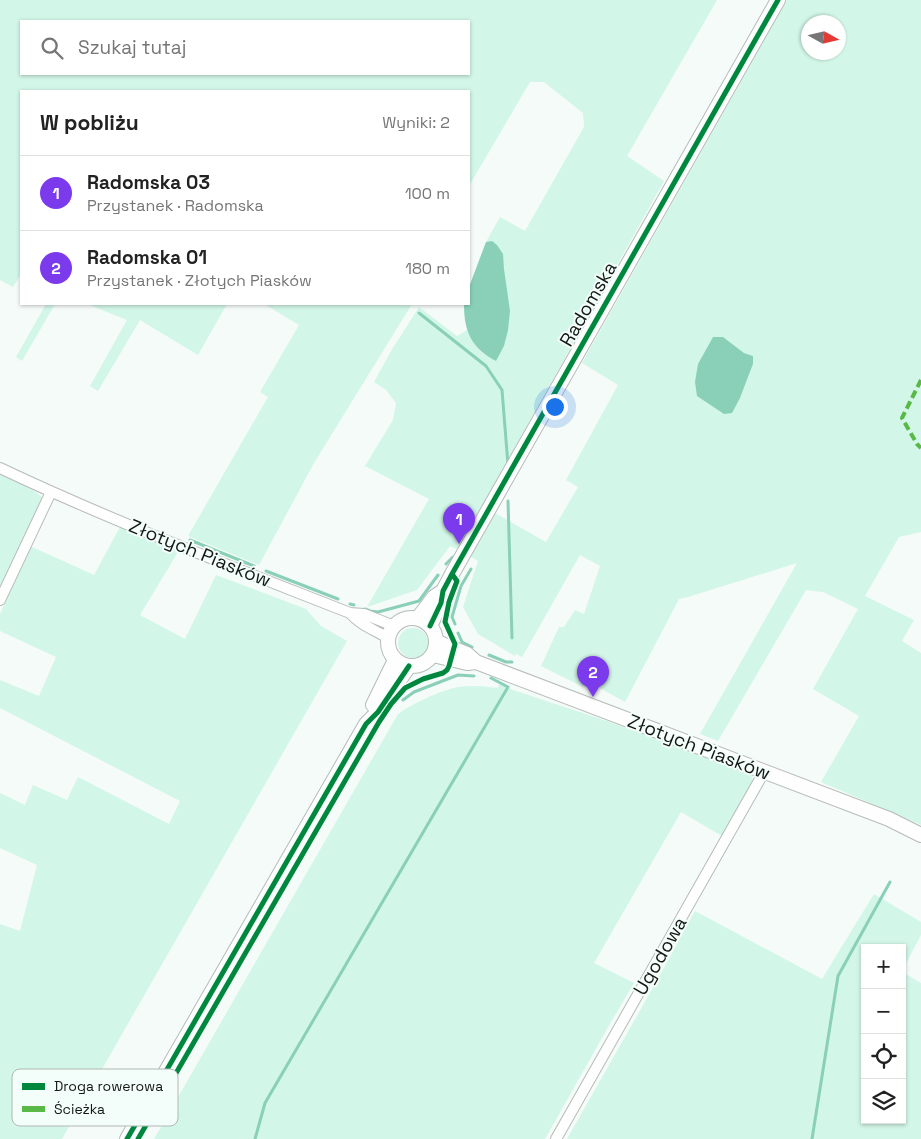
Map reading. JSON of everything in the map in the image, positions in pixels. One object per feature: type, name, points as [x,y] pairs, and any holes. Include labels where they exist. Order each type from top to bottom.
[{"type":"street","name":"Radomska","points":[[430,626],[441,603],[443,591],[778,0]]},
{"type":"street","name":"Złotych Piasków","points":[[0,468],[51,492],[350,613],[361,623],[391,632]]},
{"type":"street","points":[[0,600],[51,492]]},
{"type":"street","name":"Radomska","points":[[418,618],[434,597],[443,591]]},
{"type":"street","points":[[418,618],[430,626],[436,636],[435,648],[430,660],[419,666],[400,664],[389,650],[391,632],[405,619],[418,618]]},
{"type":"street","name":"Złotych Piasków","points":[[435,648],[467,654],[476,662],[888,819],[921,834]]},
{"type":"street","points":[[167,1069],[366,724],[371,709],[396,660]]},
{"type":"street","points":[[366,724],[378,712],[409,666]]},
{"type":"street","name":"Ugodowa","points":[[556,1139],[764,772]]},
{"type":"street","points":[[127,1139],[134,1126]]},
{"type":"shaded area","points":[[0,0],[717,0],[627,156],[664,181],[458,549],[450,546],[417,590],[367,607],[429,499],[365,466],[393,420],[396,403],[386,390],[374,382],[419,307],[457,336],[467,330],[478,349],[490,358],[496,360],[504,346],[503,254],[492,241],[486,242],[500,217],[525,231],[584,127],[583,113],[544,82],[530,82],[470,184],[470,90],[20,90],[20,276],[13,287],[0,280]]},
{"type":"shaded area","points":[[787,0],[921,0],[921,532],[899,537],[865,596],[914,620],[902,641],[921,653],[921,825],[821,782],[859,716],[813,689],[858,609],[823,592],[806,590],[718,741],[700,734],[797,563],[679,599],[625,702],[587,681],[583,687],[541,666],[559,627],[564,627],[575,610],[584,614],[600,566],[580,555],[522,657],[516,654],[515,656],[478,634],[463,607],[478,561],[470,556],[495,513],[546,542],[578,487],[566,480],[618,385],[582,363]],"holes":[[[723,337],[744,353],[753,356],[753,364],[740,398]]]},
{"type":"shaded area","points":[[492,241],[503,254],[510,311],[504,346],[496,361],[487,356],[475,344],[465,322],[464,314],[464,305],[470,305],[470,284],[486,242]]},
{"type":"shaded area","points":[[45,305],[54,305],[22,361],[16,357]]},
{"type":"shaded area","points":[[90,305],[226,305],[198,355],[140,320],[98,391],[90,386],[127,320]]},
{"type":"shaded area","points":[[266,305],[411,305],[314,463],[259,565],[188,536],[268,397],[260,392],[299,325]]},
{"type":"shaded area","points":[[713,337],[723,337],[744,353],[753,356],[753,364],[732,413],[724,414],[697,396],[695,382],[698,364]]},
{"type":"shaded area","points":[[0,475],[28,488],[43,498],[0,589]]},
{"type":"shaded area","points":[[120,527],[178,552],[140,615],[185,639],[216,575],[306,609],[321,626],[347,641],[102,1069],[12,1069],[12,1126],[69,1126],[62,1139],[0,1139],[0,924],[20,931],[37,865],[0,848],[0,793],[25,805],[33,785],[67,800],[78,777],[169,824],[180,801],[0,708],[0,680],[39,696],[56,657],[0,631],[0,614],[30,546],[94,575]]},
{"type":"shaded area","points":[[413,628],[424,632],[428,643],[424,654],[413,658],[402,654],[398,643],[402,632]]},
{"type":"shaded area","points":[[500,684],[604,720],[750,773],[753,780],[722,836],[681,812],[594,963],[634,983],[545,1139],[154,1139],[161,1126],[178,1126],[178,1097],[398,714],[435,694],[458,687],[482,686],[497,688]]},
{"type":"shaded area","points":[[874,894],[921,922],[921,935],[906,963],[906,944],[861,944],[861,1124],[906,1124],[906,974],[921,983],[921,1139],[567,1139],[695,911],[822,979]]},
{"type":"waterway","points":[[419,313],[486,366],[502,390],[508,465]]},
{"type":"waterway","points":[[508,501],[512,638]]},
{"type":"waterway","points":[[190,540],[254,566]]},
{"type":"waterway","points":[[446,564],[453,557]]},
{"type":"waterway","points":[[455,624],[452,617],[461,586],[471,569]]},
{"type":"waterway","points":[[266,571],[338,599]]},
{"type":"waterway","points":[[365,609],[378,612],[419,601],[438,575]]},
{"type":"waterway","points":[[350,604],[354,605]]},
{"type":"waterway","points":[[458,633],[462,642],[472,647]]},
{"type":"waterway","points":[[489,655],[506,662],[512,662]]},
{"type":"waterway","points":[[403,700],[414,692],[458,675],[474,676]]},
{"type":"waterway","points":[[255,1139],[265,1103],[508,687],[491,678]]},
{"type":"waterway","points":[[812,1139],[838,976],[890,882]]},
{"type":"marked path","points":[[921,380],[902,418],[921,448]]},
{"type":"cycle path","points":[[430,626],[441,603],[443,591],[452,574],[778,0]]},
{"type":"cycle path","points":[[178,1070],[391,704],[405,688],[447,670],[455,644],[445,622],[449,602],[457,581],[452,574]]},
{"type":"cycle path","points":[[167,1069],[366,724],[378,712],[409,666]]},
{"type":"cycle path","points":[[127,1139],[134,1126]]},
{"type":"cycle path","points":[[138,1139],[146,1126]]},
{"type":"place","name":"Radomska 03","points":[[459,544]]},
{"type":"place","name":"Radomska 01","points":[[593,697]]}]
